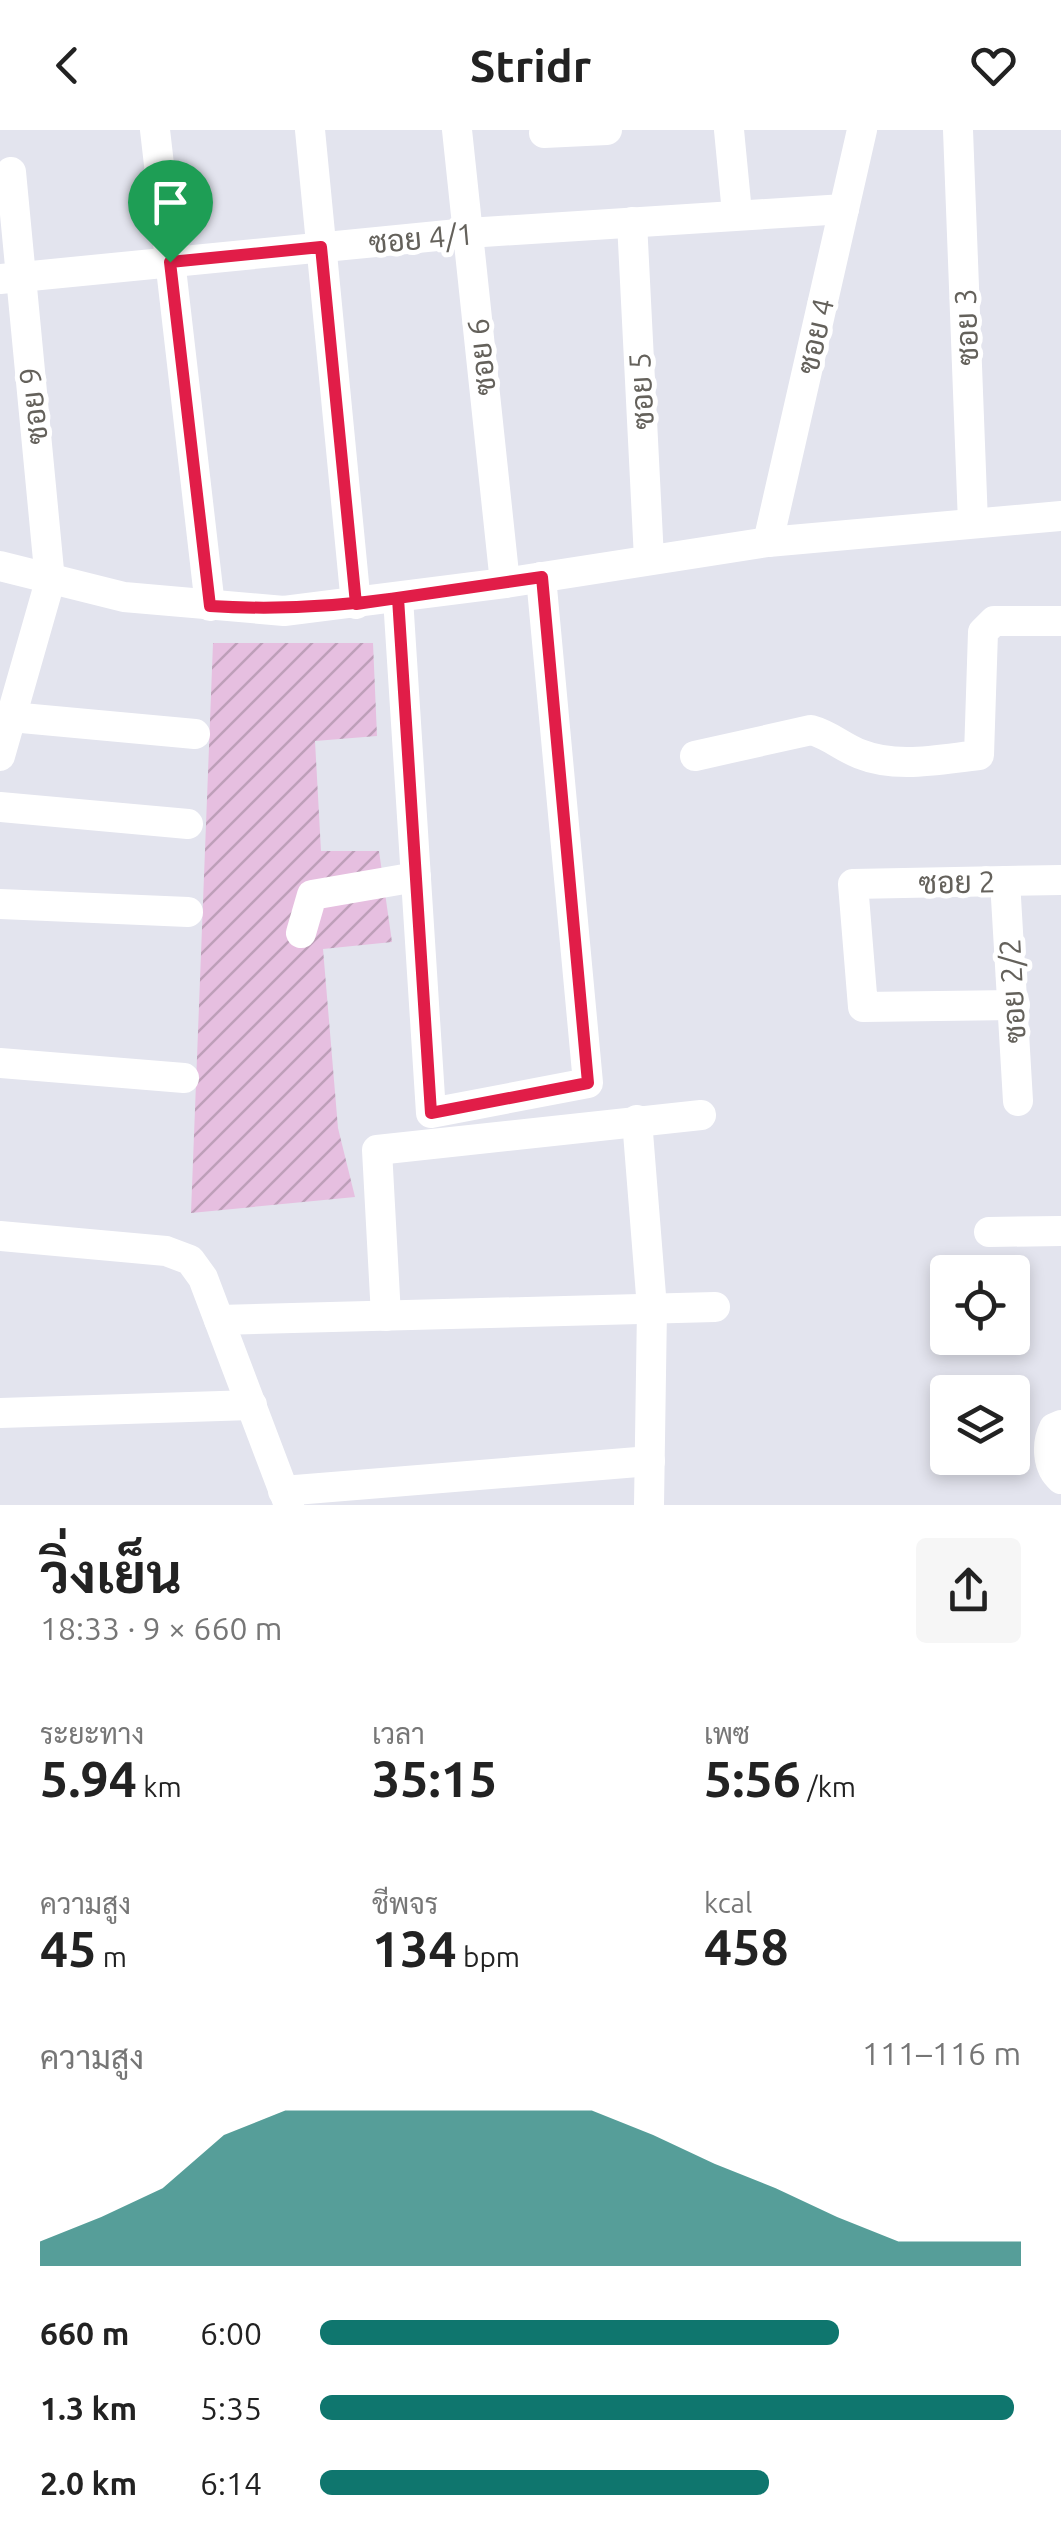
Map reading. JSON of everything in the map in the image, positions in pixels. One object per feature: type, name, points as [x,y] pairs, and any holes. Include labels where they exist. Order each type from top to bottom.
[{"type":"street","points":[[155,130],[210,606]]},
{"type":"street","points":[[310,130],[356,604]]},
{"type":"street","name":"ซอย 6","points":[[457,130],[505,583]]},
{"type":"street","points":[[544,133],[607,130]]},
{"type":"street","points":[[729,130],[737,214]]},
{"type":"street","name":"ซอย 4","points":[[768,542],[862,130]]},
{"type":"street","name":"ซอย 3","points":[[958,130],[973,524]]},
{"type":"street","name":"ซอย 9","points":[[10,172],[10,278],[50,581]]},
{"type":"street","name":"ซอย 4/1","points":[[10,278],[468,232],[844,209]]},
{"type":"street","name":"ซอย 5","points":[[632,222],[650,559]]},
{"type":"street","points":[[2,572],[124,597],[284,611],[505,583],[768,542],[1061,516]]},
{"type":"street","points":[[398,598],[431,1113],[588,1083],[542,577]]},
{"type":"street","points":[[0,756],[50,581]]},
{"type":"street","points":[[695,756],[811,730],[828,734],[859,754],[892,763],[979,756],[983,632],[994,621],[1061,621]]},
{"type":"street","points":[[11,717],[195,734]]},
{"type":"street","points":[[0,807],[188,824]]},
{"type":"street","points":[[301,933],[312,896],[416,878]]},
{"type":"street","name":"ซอย 2","points":[[1015,1005],[864,1007],[852,884],[1061,880]]},
{"type":"street","name":"ซอย 2/2","points":[[1005,881],[1018,1101]]},
{"type":"street","points":[[0,904],[188,912]]},
{"type":"street","points":[[0,1063],[184,1078]]},
{"type":"street","points":[[386,1316],[377,1150],[701,1115]]},
{"type":"street","points":[[637,1120],[652,1308],[649,1505]]},
{"type":"street","points":[[988,1232],[1061,1231]]},
{"type":"street","points":[[0,1236],[166,1251],[190,1260],[203,1278],[220,1320],[286,1498],[650,1460]]},
{"type":"street","points":[[220,1320],[715,1307]]},
{"type":"street","points":[[0,1413],[252,1405]]},
{"type":"street","points":[[1061,1425],[1054,1428],[1049,1440],[1052,1467],[1061,1479]]},
{"type":"shaded area","points":[[213,643],[373,643],[377,736],[315,741],[321,851],[379,851],[392,942],[323,949],[338,1128],[355,1197],[191,1213]]},
{"type":"route","points":[[170,262],[210,606],[284,611],[356,604],[398,598],[431,1113],[588,1083],[542,577],[356,604],[321,247],[170,262]]}]
